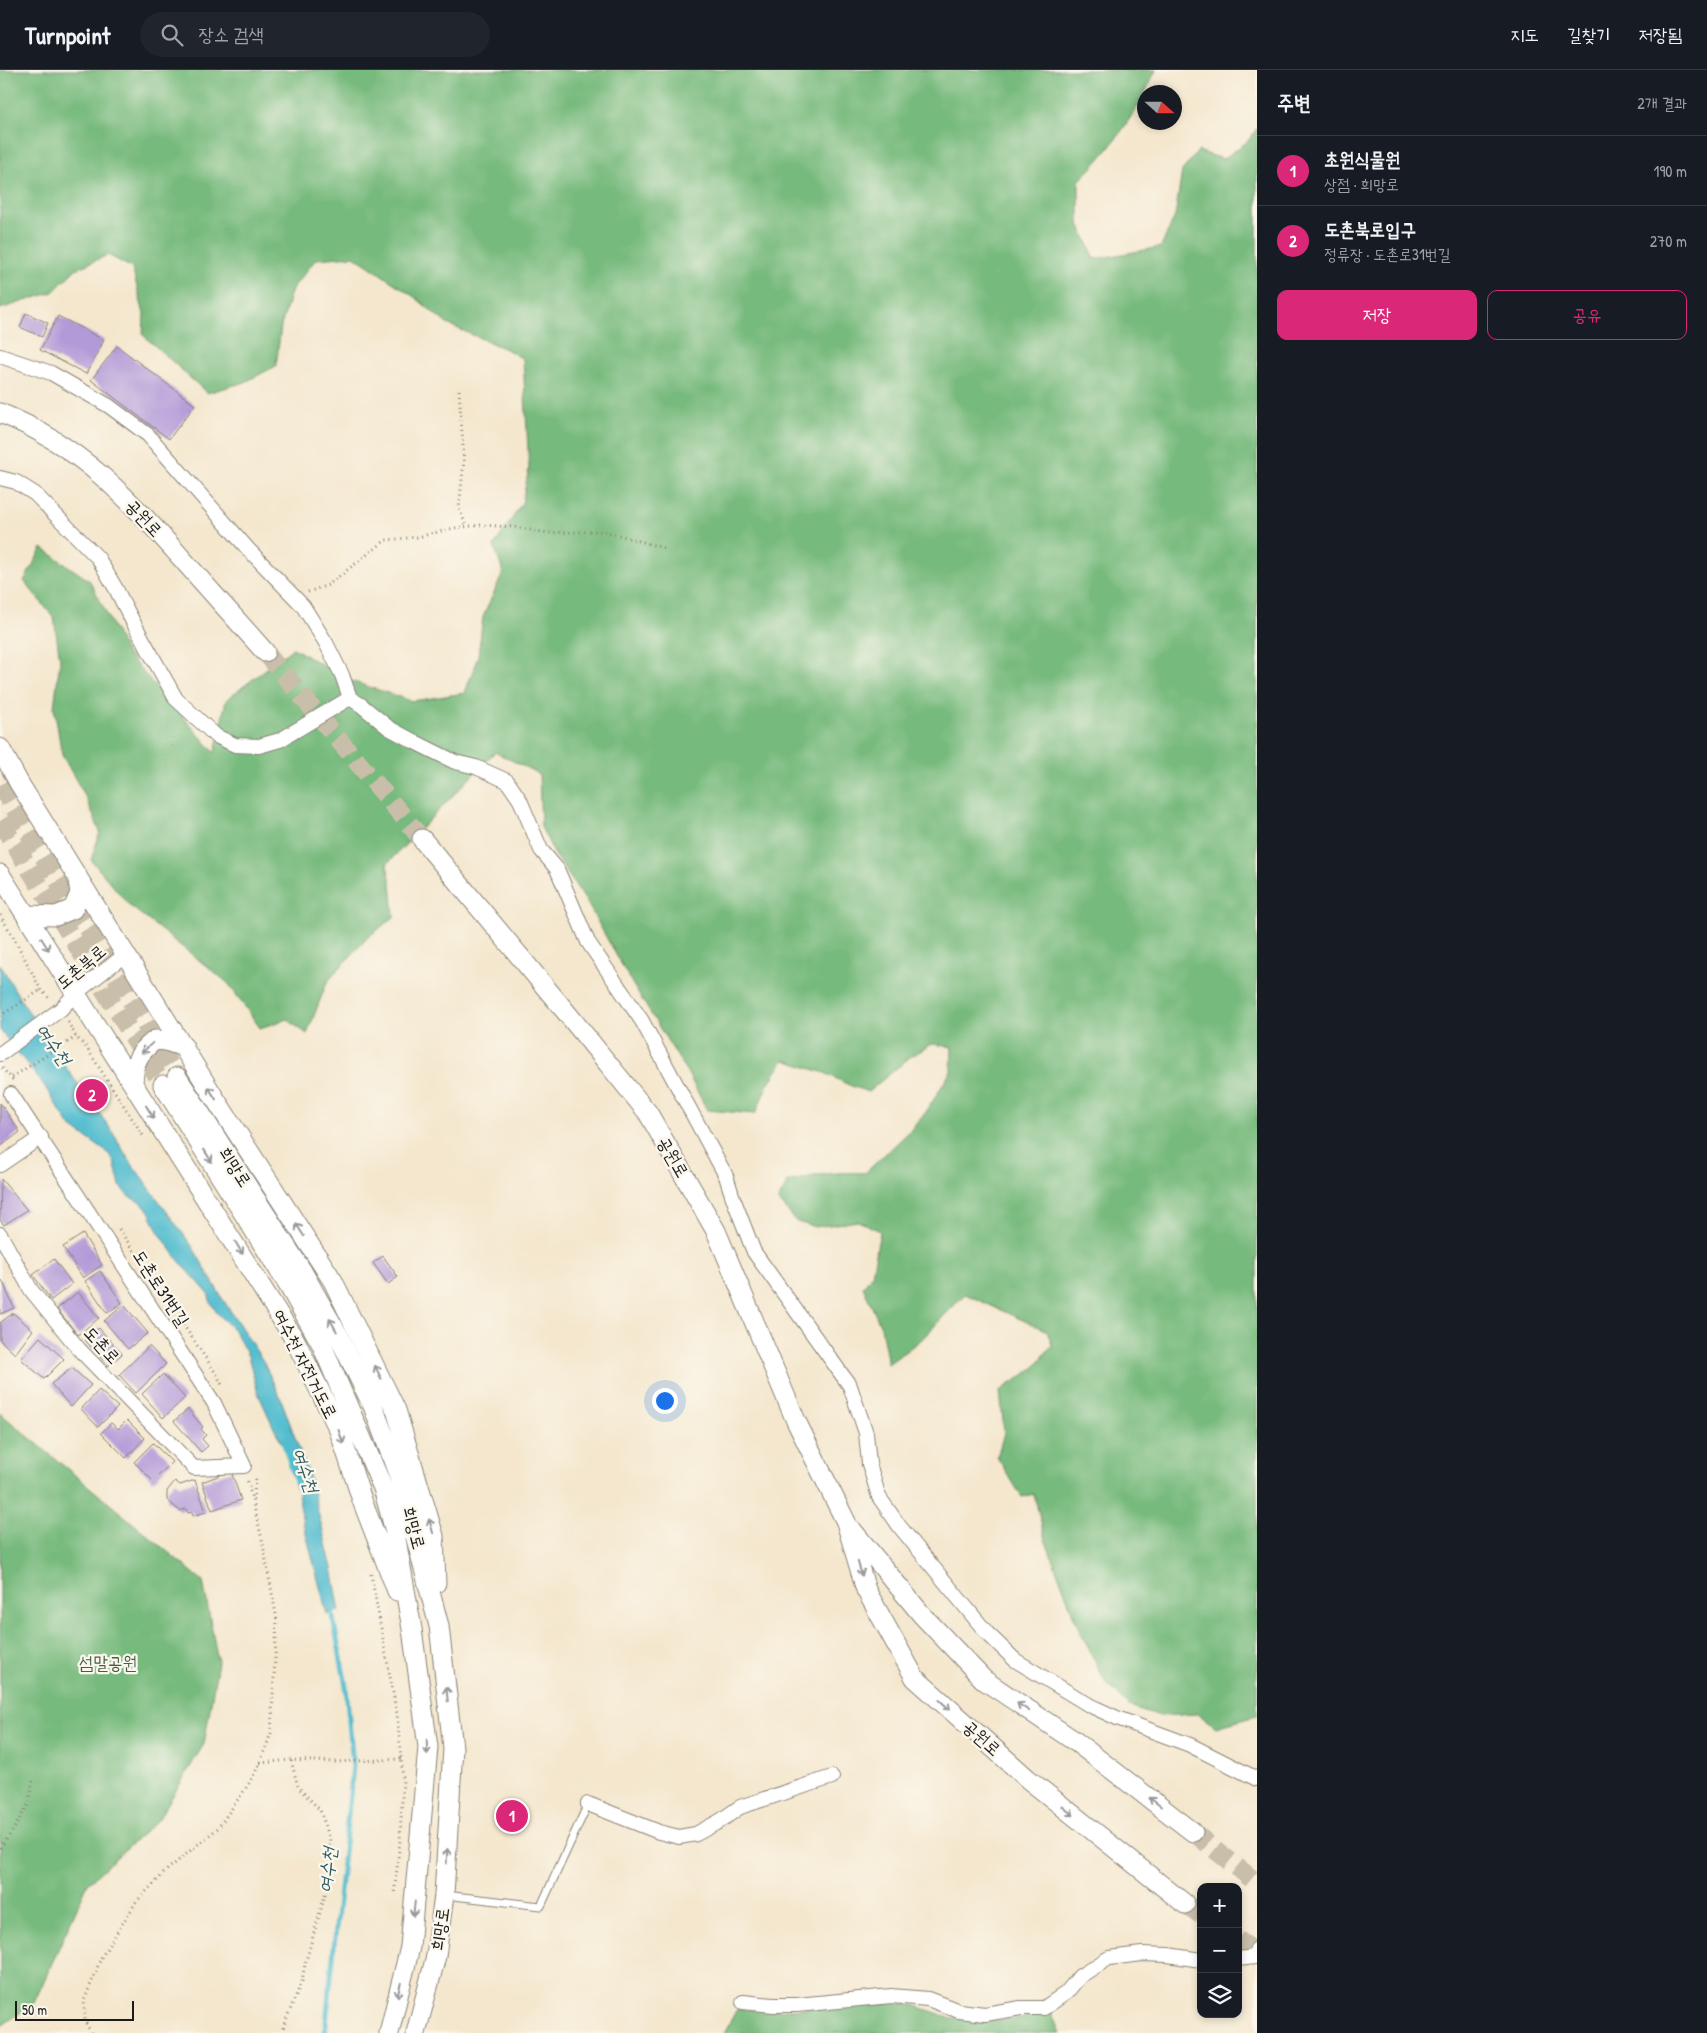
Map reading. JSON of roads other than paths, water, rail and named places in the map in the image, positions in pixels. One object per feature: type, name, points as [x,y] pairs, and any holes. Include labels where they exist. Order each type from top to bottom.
[{"type":"main road","points":[[0,408],[25,423]]},
{"type":"main road","name":"공원로","points":[[0,413],[25,423],[72,451],[134,505],[265,652]]},
{"type":"main road","points":[[0,422],[25,423]]},
{"type":"main road","points":[[0,748],[19,783],[184,1048],[333,1282],[396,1410],[434,1536],[439,1626]]},
{"type":"main road","name":"공원로","points":[[422,839],[648,1113],[716,1231],[796,1421],[846,1522],[866,1590],[915,1678],[1028,1779],[1184,1904]]},
{"type":"main road","points":[[0,874],[295,1340],[339,1430],[363,1503],[412,1629]]},
{"type":"main road","points":[[27,915],[56,916],[73,909],[80,893],[77,875]]},
{"type":"main road","points":[[133,1084],[134,1064],[144,1049],[155,1040],[166,1041],[184,1048]]},
{"type":"main road","name":"희망로","points":[[389,2033],[410,1947],[428,1747],[412,1629],[394,1528],[383,1488],[321,1344],[170,1081],[302,1271],[338,1335],[373,1406],[401,1482],[439,1626],[453,1748],[444,1895],[436,1956],[416,2033]]},
{"type":"main road","name":"공원로","points":[[846,1522],[922,1616],[984,1680],[1076,1742],[1193,1832]]},
{"type":"street","points":[[0,356],[51,373],[109,406],[148,435],[248,549],[303,606],[326,643],[342,675],[350,698],[361,704],[389,728],[413,741],[455,762],[476,767],[507,781],[520,800],[541,850],[557,869],[588,942],[642,1022],[726,1176],[732,1198],[754,1252],[850,1386],[866,1433],[869,1464],[879,1497],[900,1527],[987,1633],[1015,1660],[1089,1705],[1117,1718],[1190,1744],[1257,1779]]},
{"type":"street","points":[[0,478],[16,482],[34,494],[98,558],[176,699],[216,736],[235,744],[259,746],[280,740],[350,698]]},
{"type":"street","name":"도촌북로","points":[[0,1054],[61,1009],[76,993],[126,954]]},
{"type":"street","name":"도촌로31번길","points":[[11,1094],[214,1403],[244,1466],[194,1468]]},
{"type":"street","points":[[0,1166],[41,1137]]},
{"type":"street","name":"도촌로","points":[[0,1234],[31,1290],[78,1348],[194,1468]]},
{"type":"street","points":[[588,1804],[659,1832],[679,1837],[696,1834],[740,1807],[832,1777]]},
{"type":"street","points":[[1242,1959],[1255,1957],[1257,1949]]},
{"type":"street","points":[[743,2002],[797,2005],[891,1996],[928,1999],[959,2011],[985,2014],[1021,2008],[1044,2008],[1066,1993],[1080,1976],[1109,1958],[1142,1954],[1168,1955],[1197,1959]]},
{"type":"lane","points":[[444,1895],[541,1906],[588,1804]]},
{"type":"water","points":[[0,964],[19,997],[64,1065],[110,1128],[129,1160],[192,1246],[222,1298],[263,1361],[281,1399],[309,1476],[332,1568],[340,1611],[327,1614],[303,1522],[293,1464],[258,1393],[248,1356],[234,1330],[217,1313],[208,1293],[180,1262],[158,1231],[149,1211],[140,1202],[128,1196],[120,1186],[114,1161],[108,1153],[70,1126],[43,1084],[0,1030]]},
{"type":"waterway","name":"여수천","points":[[284,1444],[298,1488]]},
{"type":"waterway","name":"여수천","points":[[325,2033],[353,1766],[346,1686],[331,1607]]},
{"type":"tunnel","points":[[265,652],[422,839]]},
{"type":"tunnel","points":[[0,785],[177,1077]]},
{"type":"tunnel","points":[[0,821],[163,1085]]},
{"type":"tunnel","points":[[1193,1832],[1257,1883]]},
{"type":"tunnel","points":[[1185,1904],[1197,1912]]},
{"type":"tunnel","points":[[1242,1943],[1257,1953]]},
{"type":"place","name":"도촌북로입구","points":[[92,1095]]},
{"type":"place","name":"초원식물원","points":[[512,1816]]},
{"type":"park label","name":"섬말공원","points":[[108,1663]]}]
